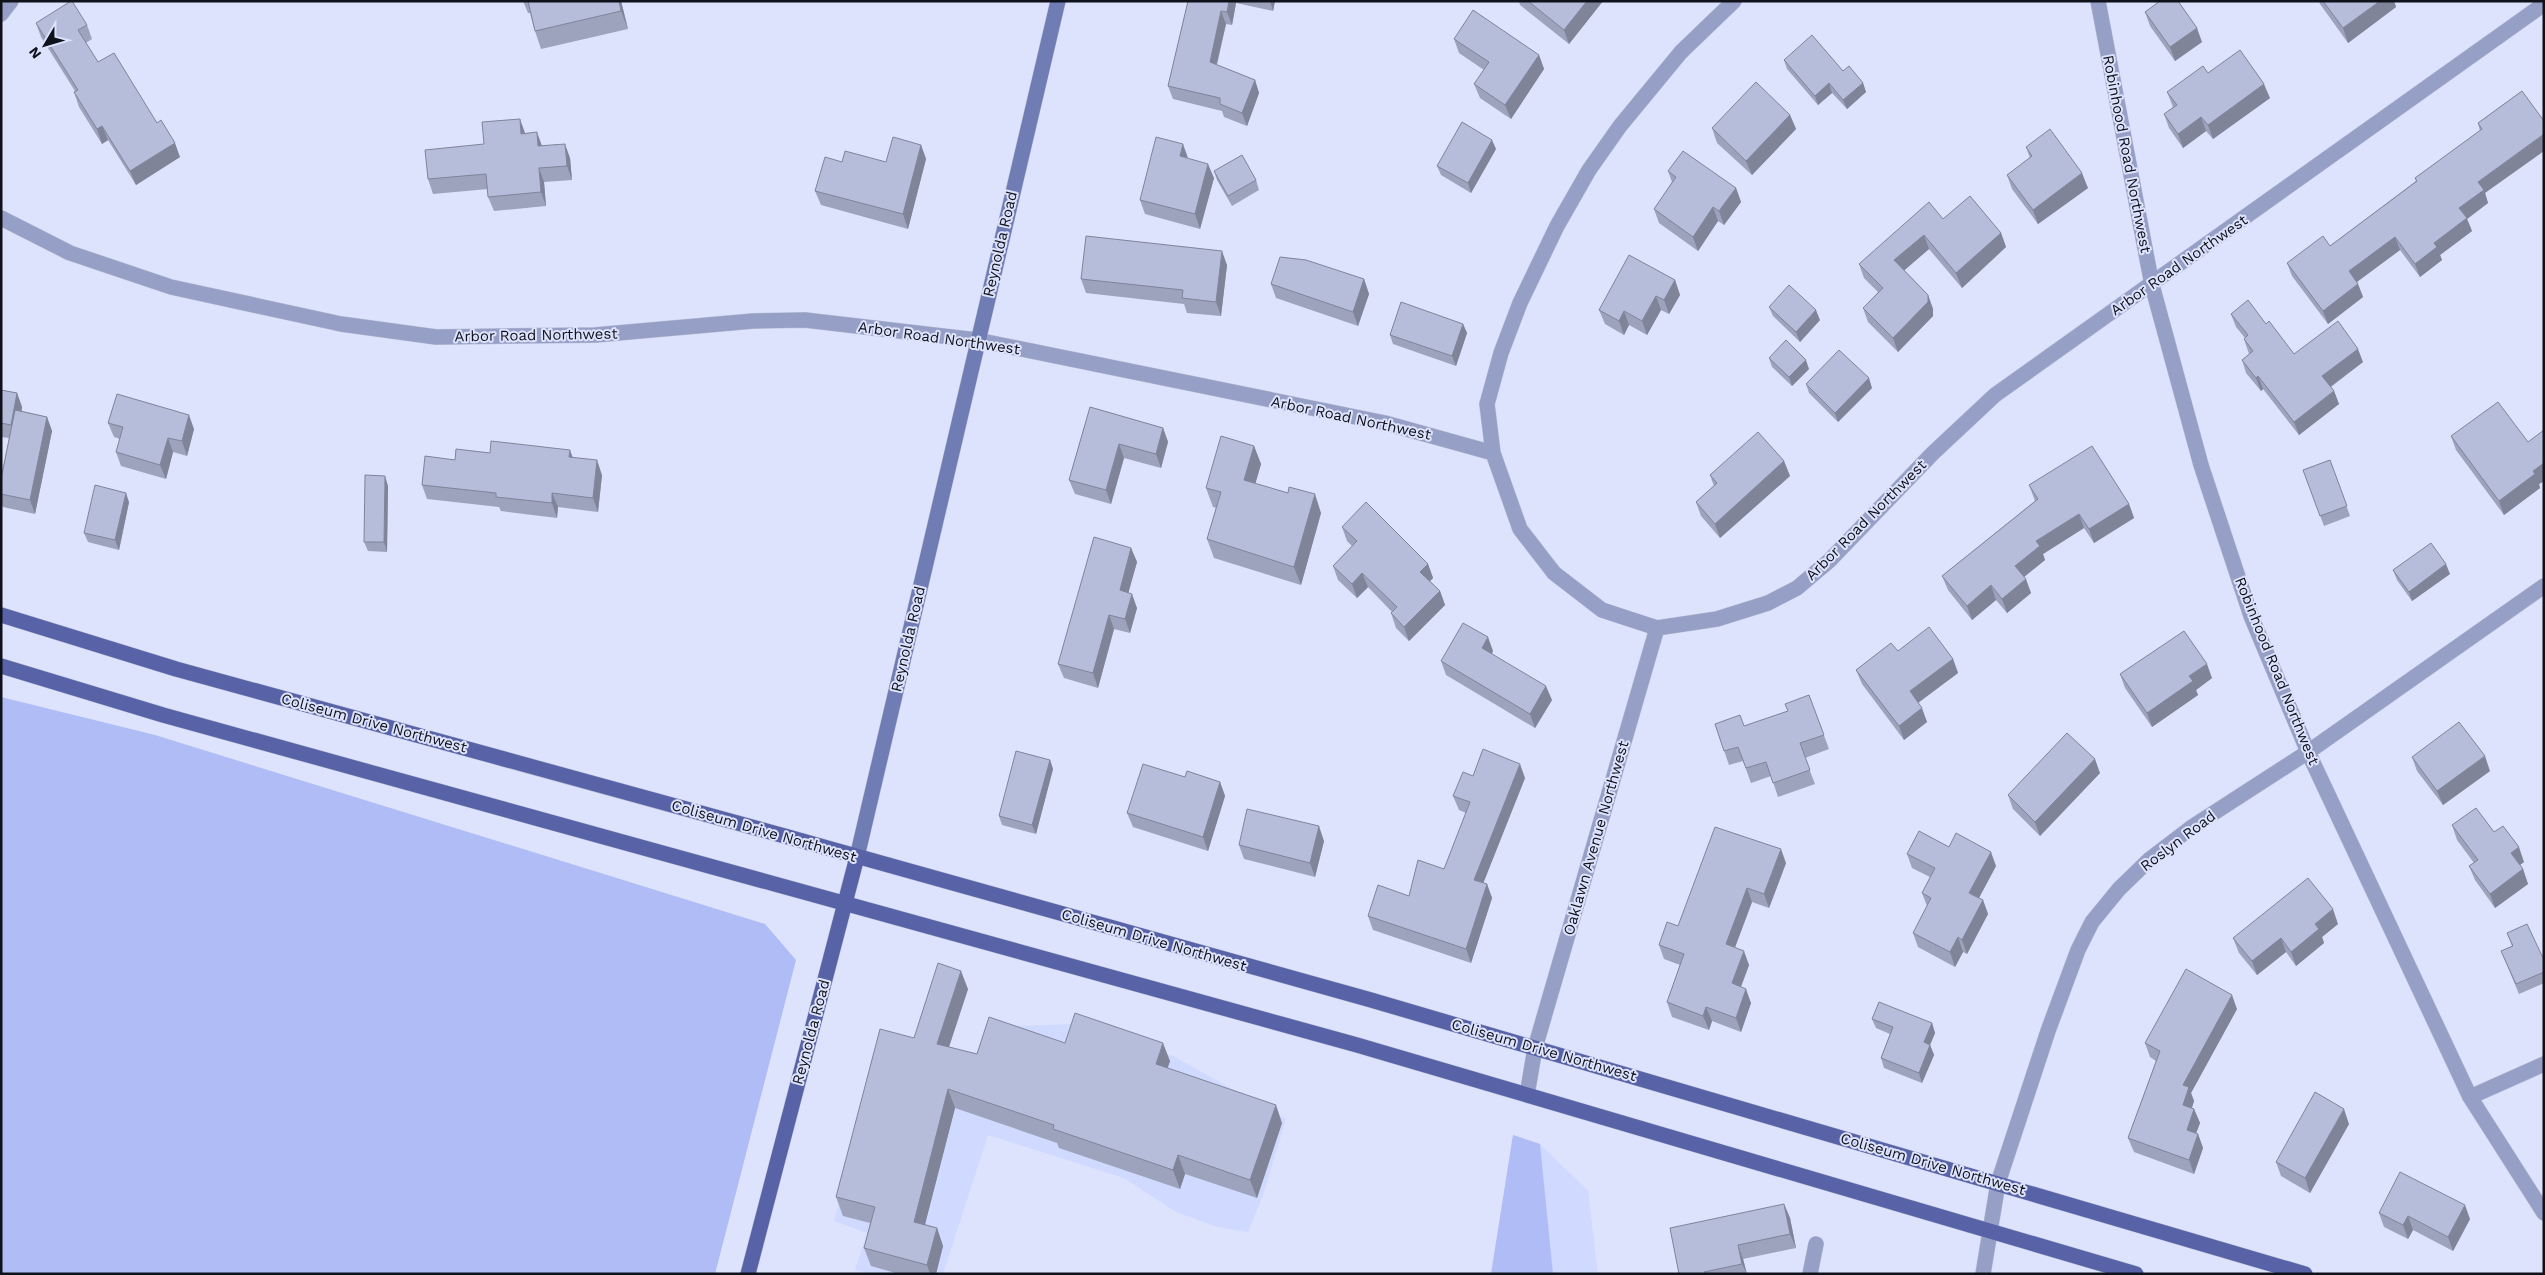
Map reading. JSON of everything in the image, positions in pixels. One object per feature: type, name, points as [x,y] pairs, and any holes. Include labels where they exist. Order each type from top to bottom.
[{"type":"main road","name":"Reynolda Road","points":[[748,1274],[857,857],[1058,1]]},
{"type":"main road","name":"Coliseum Drive Northwest","points":[[1,615],[176,669],[857,857],[1535,1048],[2305,1274]]},
{"type":"main road","points":[[1,666],[163,715],[1357,1045],[2136,1274]]},
{"type":"street","points":[[1,14],[11,1]]},
{"type":"street","points":[[1493,453],[1487,404],[1501,353],[1520,303],[1557,226],[1589,170],[1620,126],[1681,52],[1734,1]]},
{"type":"street","name":"Robinhood Road Northwest","points":[[2098,1],[2152,284],[2201,465],[2248,607],[2308,752],[2470,1097],[2544,1213]]},
{"type":"street","name":"Arbor Road Northwest","points":[[1,218],[70,253],[171,287],[341,324],[436,337],[595,335],[753,321],[805,320],[977,340],[1385,423],[1493,453],[1520,529],[1554,573],[1602,610],[1657,628],[1717,619],[1768,603],[1797,588],[1829,561],[1933,453],[1995,395],[2037,362],[2152,284],[2544,4]]},
{"type":"street","name":"Roslyn Road","points":[[1983,1274],[1998,1183],[2048,1031],[2078,950],[2092,922],[2119,889],[2160,852],[2192,827],[2308,752],[2544,586]]},
{"type":"street","name":"Oaklawn Avenue Northwest","points":[[1527,1095],[1535,1048],[1657,628]]},
{"type":"street","points":[[2470,1097],[2544,1064]]},
{"type":"street","points":[[1810,1274],[1816,1244]]},
{"type":"shaded area","points":[[1,697],[155,735],[765,924],[796,960],[715,1274],[1,1274]]},
{"type":"shaded area","points":[[1079,1024],[1173,1056],[1286,1119],[1263,1195],[1248,1232],[1217,1227],[1176,1212],[1124,1178],[988,1135],[943,1274],[873,1274],[855,1270],[867,1233],[834,1221],[886,1037],[983,1065],[988,1027]]},
{"type":"shaded area","points":[[1513,1135],[1540,1144],[1588,1191],[1598,1274],[1491,1274]]},
{"type":"shaded area","points":[[1513,1135],[1540,1144],[1553,1274],[1491,1274]]},
{"type":"building","points":[[71,1],[87,25],[78,30],[98,62],[114,53],[157,123],[161,120],[175,143],[130,171],[102,126],[97,129],[74,92],[78,90],[36,23]]},
{"type":"building","points":[[528,1],[619,1],[621,11],[535,31]]},
{"type":"building","points":[[1188,1],[1229,1],[1227,12],[1221,11],[1210,62],[1255,80],[1242,113],[1220,104],[1220,98],[1168,86]]},
{"type":"building","points":[[1528,1],[1587,1],[1564,30]]},
{"type":"building","points":[[2160,1],[2178,1],[2197,28],[2170,47],[2145,12]]},
{"type":"building","points":[[2323,1],[2380,1],[2343,28]]},
{"type":"building","points":[[1473,10],[1539,55],[1505,105],[1474,84],[1489,62],[1454,39]]},
{"type":"building","points":[[1812,35],[1843,71],[1849,66],[1863,83],[1843,100],[1829,83],[1815,96],[1784,60]]},
{"type":"building","points":[[2240,50],[2264,84],[2208,125],[2201,117],[2178,134],[2164,114],[2177,105],[2167,92],[2203,66],[2208,73]]},
{"type":"building","points":[[1756,82],[1790,115],[1746,161],[1712,128]]},
{"type":"building","points":[[2522,91],[2544,121],[2544,134],[2478,182],[2484,190],[2459,208],[2467,218],[2434,243],[2437,247],[2415,264],[2395,237],[2349,271],[2358,284],[2323,311],[2287,263],[2323,236],[2330,246],[2417,181],[2415,178],[2482,129],[2478,123]]},
{"type":"building","points":[[520,119],[521,134],[537,132],[538,146],[565,144],[567,166],[539,168],[541,192],[488,197],[486,174],[428,179],[425,150],[484,144],[482,122]]},
{"type":"building","points":[[1462,122],[1492,140],[1468,183],[1437,166]]},
{"type":"building","points":[[2050,129],[2082,173],[2033,210],[2007,175],[2032,156],[2026,147]]},
{"type":"building","points":[[893,137],[921,145],[903,214],[815,191],[825,157],[842,162],[845,151],[886,162]]},
{"type":"building","points":[[1156,137],[1183,144],[1180,156],[1208,164],[1195,214],[1140,200]]},
{"type":"building","points":[[1683,151],[1736,188],[1719,211],[1713,207],[1693,237],[1654,209],[1676,177],[1668,171]]},
{"type":"building","points":[[1242,155],[1256,180],[1228,196],[1214,171]]},
{"type":"building","points":[[1970,196],[2001,233],[1956,273],[1924,235],[1894,260],[1928,295],[1928,302],[1893,338],[1863,308],[1883,288],[1859,264],[1929,202],[1943,219]]},
{"type":"building","points":[[1086,236],[1222,251],[1216,302],[1182,298],[1183,290],[1081,279]]},
{"type":"building","points":[[1629,255],[1675,280],[1664,300],[1656,296],[1642,321],[1624,311],[1619,321],[1599,310]]},
{"type":"building","points":[[1280,257],[1306,260],[1364,279],[1353,312],[1271,284]]},
{"type":"building","points":[[1789,285],[1816,310],[1796,332],[1769,307]]},
{"type":"building","points":[[2248,300],[2266,324],[2269,321],[2294,354],[2338,321],[2358,349],[2322,376],[2334,391],[2294,422],[2258,376],[2256,378],[2242,360],[2253,351],[2244,339],[2248,335],[2231,314]]},
{"type":"building","points":[[1401,302],[1463,324],[1452,356],[1390,335]]},
{"type":"building","points":[[1786,340],[1806,360],[1789,377],[1769,358]]},
{"type":"building","points":[[1839,350],[1869,378],[1835,413],[1806,384]]},
{"type":"building","points":[[1,390],[17,393],[11,425],[1,423]]},
{"type":"building","points":[[117,394],[189,415],[182,441],[168,438],[160,465],[116,452],[123,427],[108,423]]},
{"type":"building","points":[[2498,402],[2528,442],[2544,430],[2544,463],[2533,471],[2535,474],[2499,501],[2451,436]]},
{"type":"building","points":[[1090,407],[1163,428],[1156,454],[1119,444],[1106,490],[1069,480]]},
{"type":"building","points":[[15,410],[47,417],[30,500],[1,494],[1,479]]},
{"type":"building","points":[[1758,432],[1784,461],[1715,524],[1696,502],[1717,483],[1710,475]]},
{"type":"building","points":[[1221,436],[1254,446],[1244,480],[1288,493],[1289,487],[1315,494],[1294,567],[1207,539],[1221,492],[1206,488]]},
{"type":"building","points":[[491,441],[570,450],[569,457],[597,460],[593,498],[552,493],[552,503],[496,497],[496,493],[422,485],[425,456],[455,460],[456,449],[490,453]]},
{"type":"building","points":[[2092,446],[2129,504],[2089,529],[2079,514],[2036,541],[2040,546],[2015,566],[2026,579],[2002,599],[1991,585],[1967,606],[1942,576],[2038,499],[2029,485]]},
{"type":"building","points":[[2330,460],[2347,506],[2320,516],[2303,470]]},
{"type":"building","points":[[365,475],[385,476],[384,542],[364,542]]},
{"type":"building","points":[[95,485],[126,493],[115,540],[84,533]]},
{"type":"building","points":[[1366,502],[1428,564],[1420,572],[1440,591],[1404,627],[1391,613],[1397,607],[1362,573],[1352,584],[1333,566],[1357,541],[1342,527]]},
{"type":"building","points":[[1094,537],[1131,548],[1120,590],[1132,594],[1125,619],[1109,615],[1093,673],[1058,664]]},
{"type":"building","points":[[2431,543],[2446,564],[2409,592],[2393,570]]},
{"type":"building","points":[[1463,623],[1488,637],[1482,648],[1546,686],[1530,714],[1441,661]]},
{"type":"building","points":[[1929,627],[1953,659],[1910,691],[1922,708],[1899,726],[1856,670],[1891,643],[1898,651]]},
{"type":"building","points":[[2184,631],[2207,664],[2189,676],[2193,681],[2147,713],[2120,674]]},
{"type":"building","points":[[1809,695],[1824,735],[1800,743],[1810,770],[1773,783],[1766,762],[1746,768],[1738,747],[1724,751],[1715,724],[1740,715],[1744,726],[1788,711],[1785,704]]},
{"type":"building","points":[[2459,722],[2485,756],[2437,791],[2412,757]]},
{"type":"building","points":[[2067,733],[2095,759],[2035,822],[2008,795]]},
{"type":"building","points":[[1483,749],[1520,764],[1474,880],[1487,884],[1466,949],[1368,916],[1378,885],[1409,896],[1418,860],[1444,869],[1470,802],[1453,796],[1463,772],[1473,776]]},
{"type":"building","points":[[1016,751],[1050,760],[1032,825],[999,816]]},
{"type":"building","points":[[1143,764],[1185,777],[1187,771],[1220,782],[1203,837],[1127,813]]},
{"type":"building","points":[[2476,808],[2494,832],[2503,826],[2519,847],[2511,853],[2523,869],[2490,894],[2469,866],[2478,860],[2452,825]]},
{"type":"building","points":[[1247,809],[1319,826],[1310,863],[1239,845]]},
{"type":"building","points":[[1715,827],[1781,849],[1764,894],[1747,888],[1726,944],[1744,951],[1732,983],[1746,989],[1736,1018],[1706,1007],[1703,1016],[1667,1002],[1684,954],[1659,945],[1667,922],[1678,926]]},
{"type":"building","points":[[1919,831],[1949,847],[1956,833],[1991,852],[1969,893],[1983,900],[1962,940],[1958,937],[1950,952],[1913,933],[1931,898],[1922,893],[1935,868],[1907,854]]},
{"type":"building","points":[[2308,878],[2333,909],[2315,924],[2319,929],[2291,952],[2281,938],[2252,961],[2233,938]]},
{"type":"building","points":[[2527,924],[2544,960],[2544,972],[2516,984],[2501,951],[2513,946],[2507,933]]},
{"type":"building","points":[[938,963],[961,971],[937,1044],[977,1054],[989,1017],[1065,1043],[1075,1013],[1163,1043],[1156,1064],[1276,1105],[1250,1180],[1178,1155],[1173,1170],[1053,1129],[1054,1125],[948,1089],[914,1222],[937,1228],[927,1265],[864,1248],[875,1207],[836,1197],[880,1029],[914,1038]]},
{"type":"building","points":[[2186,969],[2232,995],[2183,1085],[2189,1087],[2183,1105],[2194,1109],[2187,1130],[2198,1134],[2189,1160],[2128,1138],[2160,1051],[2145,1043]]},
{"type":"building","points":[[1879,1002],[1932,1023],[1924,1042],[1930,1045],[1919,1073],[1881,1058],[1893,1027],[1872,1019]]},
{"type":"building","points":[[2315,1092],[2344,1109],[2305,1178],[2276,1162]]},
{"type":"building","points":[[2400,1172],[2465,1205],[2448,1237],[2408,1216],[2403,1225],[2379,1213]]},
{"type":"building","points":[[1784,1204],[1790,1234],[1738,1245],[1742,1264],[1704,1272],[1705,1274],[1679,1274],[1670,1228]]}]
